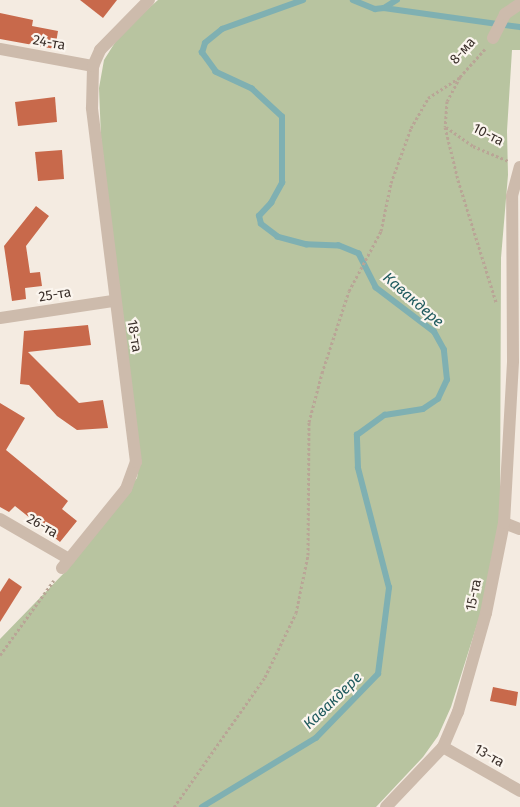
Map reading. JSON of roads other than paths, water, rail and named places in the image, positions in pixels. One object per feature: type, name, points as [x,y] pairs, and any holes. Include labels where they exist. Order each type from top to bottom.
[{"type":"street","name":"18-та","points":[[66,563],[126,489],[136,462],[114,301],[92,108],[93,66],[111,36],[149,0]]},
{"type":"street","name":"8-ма","points":[[493,38],[505,14],[520,4]]},
{"type":"street","name":"24-та","points":[[0,49],[93,66]]},
{"type":"street","name":"15-та","points":[[386,807],[443,747],[458,712],[486,613],[504,523],[513,360],[512,196],[516,169]]},
{"type":"street","name":"25-та","points":[[0,318],[114,301]]},
{"type":"street","name":"26-та","points":[[0,519],[66,563]]},
{"type":"street","points":[[504,523],[520,529]]},
{"type":"street","name":"13-та","points":[[443,747],[520,791]]},
{"type":"waterway","name":"Кавакдере","points":[[202,807],[316,738],[378,674],[389,588],[358,468],[357,435],[385,415],[423,409],[438,399],[447,380],[444,350],[434,332],[376,288],[359,254],[339,246],[307,245],[278,237],[261,224],[259,216],[271,203],[282,183],[282,117],[252,89],[216,72],[202,53],[205,43],[222,29],[303,0]]},
{"type":"waterway","name":"Кавакдере","points":[[353,0],[375,9],[384,8],[397,0]]},
{"type":"waterway","name":"Кавакдере","points":[[384,8],[520,27]]}]
